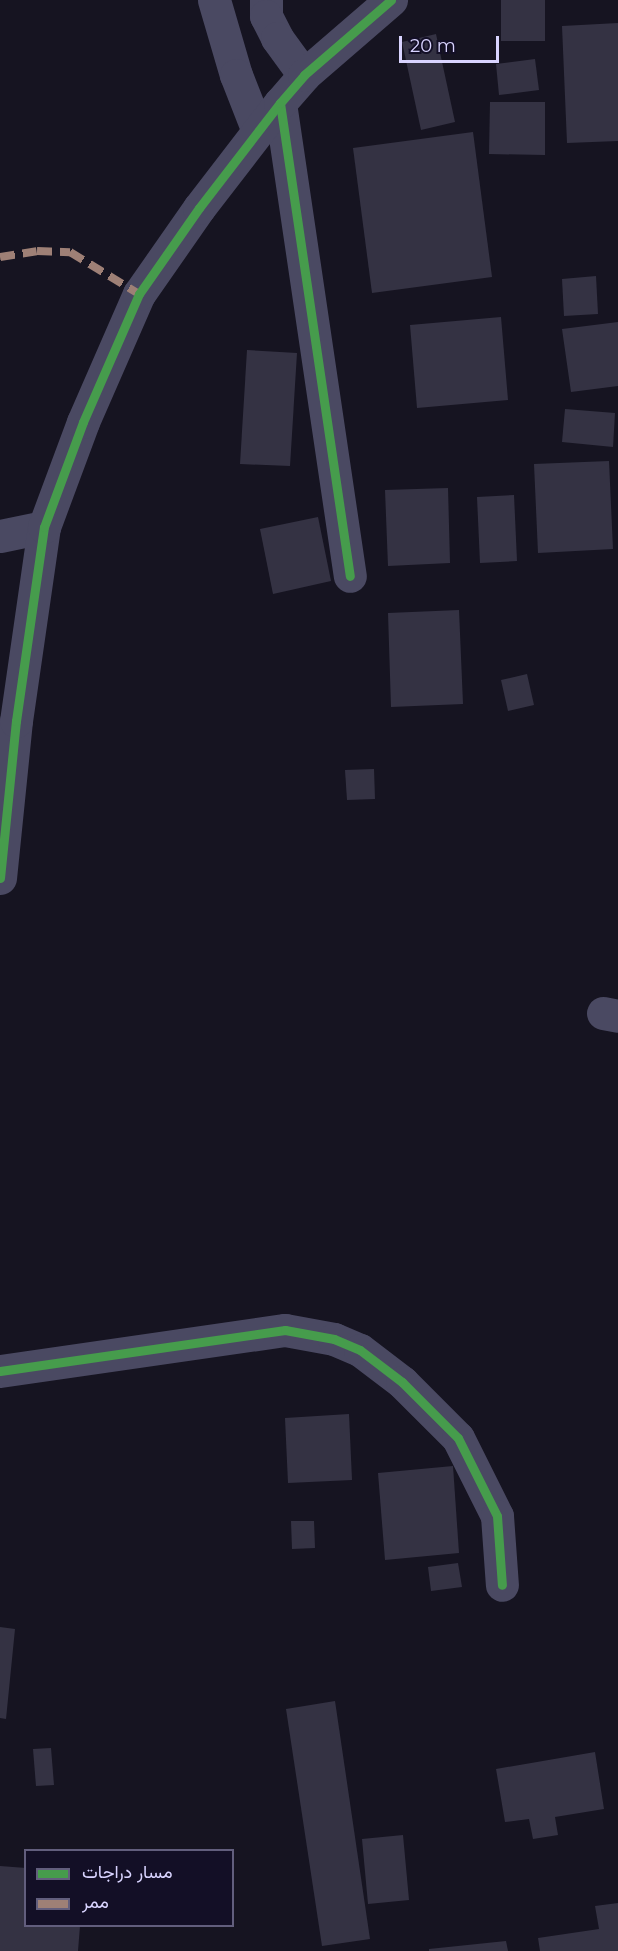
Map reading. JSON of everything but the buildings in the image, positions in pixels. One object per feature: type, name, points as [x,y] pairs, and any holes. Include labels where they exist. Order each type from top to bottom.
[{"type":"street","points":[[213,0],[236,75],[258,131]]},
{"type":"street","points":[[266,0],[267,16],[277,38],[304,75]]},
{"type":"street","points":[[0,878],[8,721],[44,527],[83,422],[139,294],[199,208],[304,75],[391,0]]},
{"type":"street","points":[[280,103],[350,576]]},
{"type":"street","points":[[0,536],[44,527]]},
{"type":"street","points":[[0,1371],[285,1330],[333,1339],[360,1350],[402,1382],[458,1438],[497,1516],[502,1585]]},
{"type":"marked path","points":[[0,257],[37,251],[70,252],[139,294]]},
{"type":"cycle path","points":[[0,878],[16,721],[44,527],[83,422],[139,294],[199,208],[280,103],[304,75],[391,0]]},
{"type":"cycle path","points":[[280,103],[350,576]]},
{"type":"cycle path","points":[[0,1371],[285,1330],[334,1339],[360,1350],[402,1382],[458,1438],[497,1516],[502,1585]]}]
